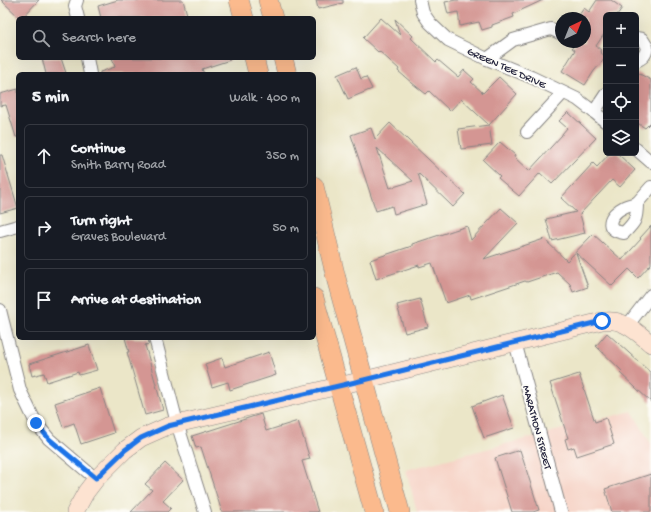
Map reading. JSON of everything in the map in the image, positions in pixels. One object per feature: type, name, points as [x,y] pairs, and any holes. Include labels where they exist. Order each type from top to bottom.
[{"type":"main road","points":[[240,0],[244,16]]},
{"type":"main road","points":[[268,0],[272,16]]},
{"type":"main road","points":[[254,60],[258,72]]},
{"type":"main road","points":[[284,60],[286,72]]},
{"type":"main road","points":[[316,194],[336,278],[400,512]]},
{"type":"main road","points":[[316,305],[374,512]]},
{"type":"street","points":[[76,0],[75,6],[78,16]]},
{"type":"street","name":"GREEN TEE DRIVE","points":[[420,0],[423,12],[430,23],[448,40],[487,59],[531,76],[577,99],[604,120]]},
{"type":"street","points":[[487,59],[513,40],[551,29],[555,31]]},
{"type":"street","points":[[639,38],[642,39],[647,47],[643,58],[639,60]]},
{"type":"street","points":[[87,60],[90,72]]},
{"type":"street","points":[[527,132],[563,92]]},
{"type":"street","points":[[594,112],[603,98]]},
{"type":"street","points":[[639,152],[651,162]]},
{"type":"street","points":[[637,203],[651,187]]},
{"type":"street","points":[[0,231],[16,227]]},
{"type":"street","points":[[627,326],[651,295]]},
{"type":"street","points":[[0,310],[20,390],[36,423],[49,439],[96,478]]},
{"type":"street","points":[[75,512],[96,478],[125,450],[141,438],[177,423],[364,380],[602,321],[611,320],[620,322],[642,335],[651,344]]},
{"type":"street","points":[[156,340],[177,423],[205,512]]},
{"type":"street","name":"MARATHON STREET","points":[[515,342],[561,512]]},
{"type":"shaded area","points":[[632,411],[651,444],[651,512],[417,512],[406,470]]},
{"type":"building","points":[[1,0],[39,0],[24,16],[18,16]]},
{"type":"building","points":[[118,0],[183,0],[187,16],[100,16],[98,6]]},
{"type":"building","points":[[316,0],[343,0],[343,3],[318,9]]},
{"type":"building","points":[[456,0],[543,0],[513,14],[514,17],[482,30],[479,22],[460,26],[458,12],[448,14],[445,2]]},
{"type":"building","points":[[597,0],[611,0],[622,8],[619,12],[603,12],[603,36],[596,46],[601,50],[600,52],[603,54],[603,60],[585,85],[562,71],[575,50],[572,48],[591,48],[591,12],[589,12]]},
{"type":"building","points":[[584,8],[589,12],[581,12]]},
{"type":"building","points":[[381,18],[400,35],[395,19],[413,36],[411,38],[436,62],[438,60],[458,77],[464,70],[474,79],[471,82],[483,93],[499,77],[517,94],[489,125],[461,99],[450,111],[429,91],[426,94],[412,83],[398,71],[399,69],[363,38]]},
{"type":"building","points":[[42,60],[62,60],[66,72],[46,72]]},
{"type":"building","points":[[113,60],[230,60],[202,69],[203,72],[100,72],[115,67]]},
{"type":"building","points":[[356,67],[361,79],[366,77],[372,89],[348,99],[337,75]]},
{"type":"building","points":[[639,74],[651,80],[651,122],[645,128],[639,124]]},
{"type":"building","points":[[16,90],[16,137],[6,105],[0,106],[0,94]]},
{"type":"building","points":[[568,112],[596,138],[552,184],[540,173],[519,196],[498,178],[500,176],[483,160],[500,142],[515,155],[514,157],[529,171],[567,128],[559,121]]},
{"type":"building","points":[[390,123],[465,194],[453,207],[418,173],[427,204],[394,214],[392,206],[376,211],[351,135],[371,128],[375,139]],"holes":[[[377,148],[413,181],[390,188]]]},
{"type":"building","points":[[489,125],[492,145],[461,149],[458,129]]},
{"type":"building","points":[[0,155],[2,155],[16,201],[16,209],[0,213]]},
{"type":"building","points":[[607,156],[620,156],[635,170],[620,187],[612,180],[580,214],[585,233],[552,241],[546,219],[576,212],[561,198],[593,163],[597,167]]},
{"type":"building","points":[[501,208],[518,223],[484,259],[544,239],[567,261],[593,234],[622,260],[651,226],[651,264],[638,278],[629,269],[612,286],[576,253],[588,287],[573,292],[570,284],[557,272],[471,299],[470,295],[446,303],[432,263],[419,267],[419,265],[376,279],[370,260],[412,246],[412,244],[467,226],[471,240]]},
{"type":"building","points":[[420,299],[428,327],[405,333],[397,305]]},
{"type":"building","points":[[607,333],[651,373],[651,402],[620,373],[622,371],[596,346]]},
{"type":"building","points":[[126,340],[148,340],[149,344],[145,345],[163,410],[145,415],[127,352],[129,352]]},
{"type":"building","points":[[89,345],[97,370],[79,375],[78,372],[47,382],[44,373],[32,376],[29,364]]},
{"type":"building","points":[[269,352],[276,375],[230,390],[228,382],[212,387],[205,364],[222,358],[225,367]]},
{"type":"building","points":[[579,374],[595,422],[606,418],[614,444],[577,456],[574,447],[568,449],[565,439],[568,438],[550,383]]},
{"type":"building","points":[[100,388],[114,433],[81,444],[74,423],[63,427],[55,403]]},
{"type":"building","points":[[502,395],[514,428],[484,438],[472,406]]},
{"type":"building","points":[[261,414],[266,431],[298,421],[310,459],[302,461],[318,512],[222,512],[201,447],[196,448],[192,436]]},
{"type":"building","points":[[520,450],[539,510],[533,512],[512,512],[495,458]]},
{"type":"building","points":[[165,463],[183,480],[163,501],[171,508],[167,512],[131,512],[152,490],[145,484]]},
{"type":"building","points":[[651,474],[651,512],[612,512],[605,489]]},
{"type":"route","points":[[36,423],[49,439],[96,478],[125,450],[141,438],[168,426],[364,380],[411,367],[602,321]]}]
